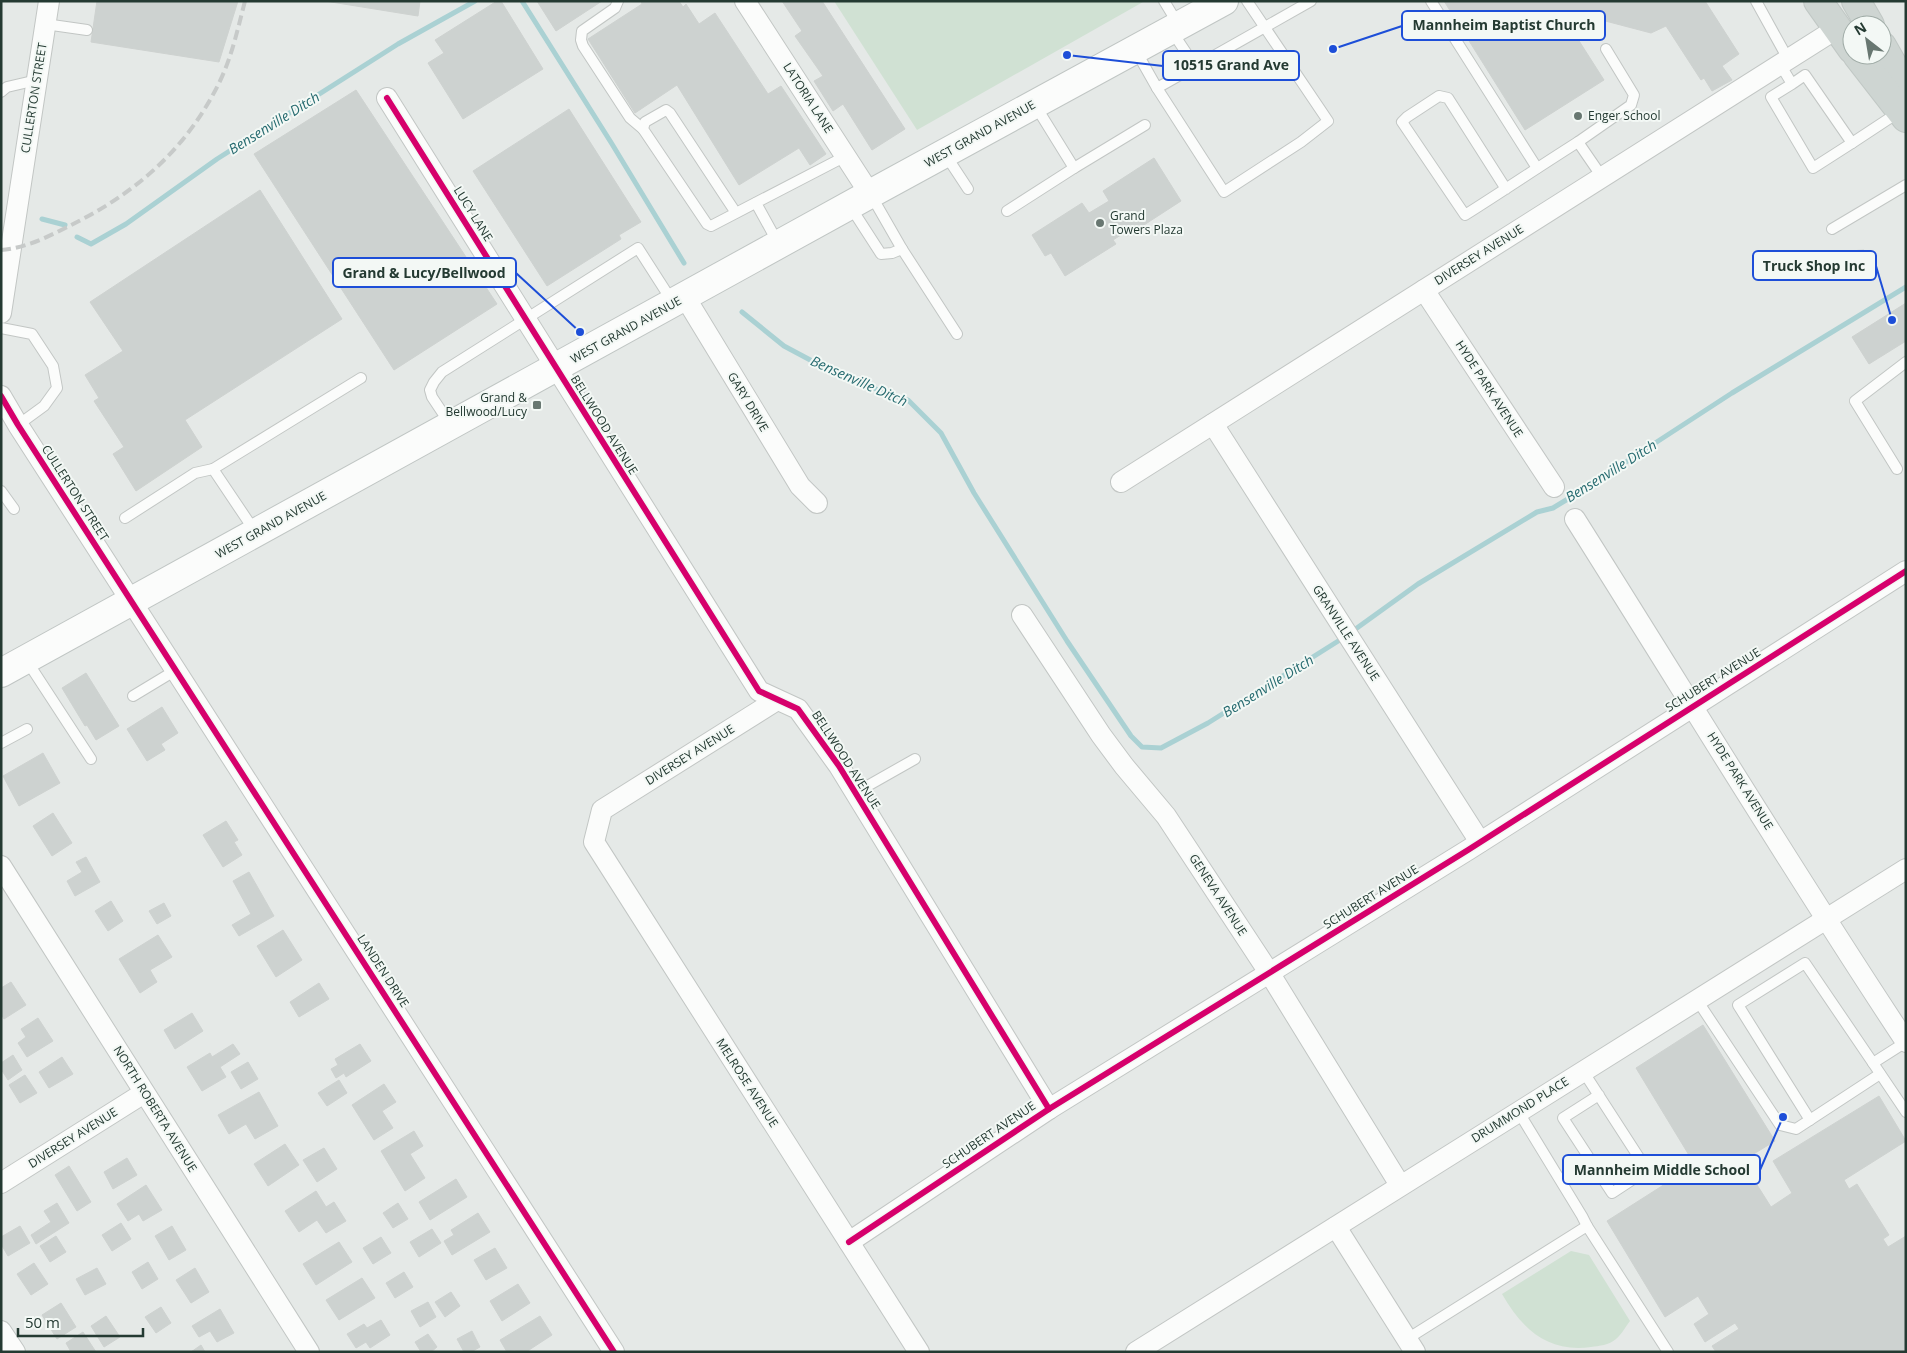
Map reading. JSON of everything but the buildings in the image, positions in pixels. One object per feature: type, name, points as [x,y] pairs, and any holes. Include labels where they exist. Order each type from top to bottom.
[{"type":"main road","name":"WEST GRAND AVENUE","points":[[1,674],[860,199],[1224,1]]},
{"type":"main road","points":[[1818,1],[1842,36]]},
{"type":"main road","points":[[1856,1],[1864,15]]},
{"type":"main road","points":[[1869,65],[1903,93]]},
{"type":"main road","points":[[1890,65],[1903,93]]},
{"type":"street","name":"CULLERTON STREET","points":[[1,313],[49,1]]},
{"type":"street","name":"LATORIA LANE","points":[[745,1],[846,156],[860,199]]},
{"type":"street","name":"DIVERSEY AVENUE","points":[[1121,482],[1784,61],[1842,40]]},
{"type":"street","name":"LUCY LANE","points":[[387,98],[556,368]]},
{"type":"street","name":"HYDE PARK AVENUE","points":[[1424,290],[1554,487]]},
{"type":"street","name":"GARY DRIVE","points":[[679,300],[800,486],[817,502]]},
{"type":"street","name":"BELLWOOD AVENUE","points":[[556,368],[759,691],[798,709],[839,766],[1049,1109]]},
{"type":"street","name":"CULLERTON STREET","points":[[1,396],[18,426],[133,602]]},
{"type":"street","name":"GRANVILLE AVENUE","points":[[1213,424],[1338,623],[1480,842]]},
{"type":"street","name":"HYDE PARK AVENUE","points":[[1575,519],[1825,920],[1906,1042]]},
{"type":"street","name":"SCHUBERT AVENUE","points":[[849,1242],[1049,1109],[1270,974],[1906,571]]},
{"type":"street","name":"LANDEN DRIVE","points":[[133,602],[614,1352]]},
{"type":"street","name":"GENEVA AVENUE","points":[[1022,615],[1101,735],[1166,816],[1270,974],[1400,1185]]},
{"type":"street","name":"DIVERSEY AVENUE","points":[[602,810],[777,700]]},
{"type":"street","name":"MELROSE AVENUE","points":[[602,810],[594,842],[919,1352]]},
{"type":"street","name":"NORTH ROBERTA AVENUE","points":[[1,866],[310,1352]]},
{"type":"street","name":"DRUMMOND PLACE","points":[[1136,1352],[1906,869]]},
{"type":"street","name":"DIVERSEY AVENUE","points":[[1,1182],[144,1093]]},
{"type":"street","points":[[1336,1227],[1411,1345]]},
{"type":"street","points":[[1,1331],[15,1352]]},
{"type":"lane","points":[[618,1],[615,8],[582,31],[581,40],[583,46],[630,118],[643,129],[707,224],[711,226],[846,156]]},
{"type":"lane","points":[[1164,1],[1175,28],[1195,66]]},
{"type":"lane","points":[[1135,49],[1157,88],[1224,192],[1301,142],[1328,120],[1247,1]]},
{"type":"lane","points":[[1157,88],[1311,1]]},
{"type":"lane","points":[[1431,1],[1537,168]]},
{"type":"lane","points":[[1756,1],[1784,61],[1792,84]]},
{"type":"lane","points":[[45,24],[87,30]]},
{"type":"lane","points":[[1506,189],[1448,98],[1439,96],[1402,122],[1465,215],[1506,189],[1578,142],[1631,105],[1634,95],[1606,49]]},
{"type":"lane","points":[[1852,143],[1805,76],[1771,97],[1813,168],[1852,143],[1903,93]]},
{"type":"lane","points":[[1,92],[7,88],[37,80]]},
{"type":"lane","points":[[1035,104],[1074,168]]},
{"type":"lane","points":[[643,129],[645,122],[666,110],[670,113],[736,213]]},
{"type":"lane","points":[[1007,211],[1145,125]]},
{"type":"lane","points":[[1578,142],[1602,177]]},
{"type":"lane","points":[[944,154],[968,189]]},
{"type":"lane","points":[[1832,229],[1906,184]]},
{"type":"lane","points":[[860,199],[880,254],[892,253],[902,249]]},
{"type":"lane","points":[[860,199],[902,249],[957,334]]},
{"type":"lane","points":[[756,203],[779,244]]},
{"type":"lane","points":[[452,426],[432,397],[430,390],[442,372],[638,248],[679,300]]},
{"type":"lane","points":[[1,328],[32,334],[53,366],[57,388],[44,406],[18,426]]},
{"type":"lane","points":[[1897,469],[1854,401],[1906,362]]},
{"type":"lane","points":[[125,518],[195,473],[213,469],[361,378]]},
{"type":"lane","points":[[213,469],[256,534]]},
{"type":"lane","points":[[1,491],[14,509]]},
{"type":"lane","points":[[26,660],[91,759]]},
{"type":"lane","points":[[133,696],[176,670]]},
{"type":"lane","points":[[1,743],[27,729]]},
{"type":"lane","points":[[855,793],[914,759]]},
{"type":"lane","points":[[1810,1120],[1738,1005],[1805,963],[1906,1112]]},
{"type":"lane","points":[[1697,1000],[1780,1125],[1796,1129],[1880,1074]]},
{"type":"lane","points":[[1873,1063],[1906,1042]]},
{"type":"lane","points":[[1583,1071],[1599,1095],[1647,1170],[1612,1193],[1563,1118],[1599,1095]]},
{"type":"lane","points":[[1518,1111],[1582,1216],[1586,1226],[1668,1352]]},
{"type":"lane","points":[[1411,1345],[1586,1226]]},
{"type":"green space","points":[[834,1],[1143,1],[1143,2],[917,130]]},
{"type":"green space","points":[[1571,1251],[1589,1255],[1630,1321],[1618,1337],[1610,1343],[1576,1348],[1549,1342],[1538,1336],[1518,1318],[1502,1294]]},
{"type":"waterway","name":"Bensenville Ditch","points":[[77,237],[91,244],[126,224],[217,159],[398,44],[475,1]]},
{"type":"waterway","name":"Bensenville Ditch","points":[[522,1],[684,263]]},
{"type":"waterway","name":"Bensenville Ditch","points":[[42,219],[65,225]]},
{"type":"waterway","name":"Bensenville Ditch","points":[[1350,633],[1418,584],[1537,512],[1553,508],[1586,488],[1732,393],[1906,287]]},
{"type":"waterway","name":"Bensenville Ditch","points":[[742,312],[784,346],[844,378],[908,400],[941,433],[974,493],[1067,641],[1131,736],[1142,747],[1161,748],[1208,723],[1343,638]]},
{"type":"railway","points":[[1,250],[32,243],[79,221],[123,195],[161,163],[194,125],[220,81],[231,52],[245,1]]},
{"type":"cycle path","points":[[387,98],[759,691],[798,709],[839,766],[1049,1109]]},
{"type":"cycle path","points":[[1,396],[614,1352]]},
{"type":"cycle path","points":[[849,1242],[1049,1109],[1468,850],[1906,571]]},
{"type":"place","name":"Mannheim Baptist Church","points":[[1333,49]]},
{"type":"place","name":"10515 Grand Ave","points":[[1067,55]]},
{"type":"place","name":"Enger School","points":[[1578,116]]},
{"type":"place","name":"Grand Towers Plaza","points":[[1100,223]]},
{"type":"place","name":"Truck Shop Inc","points":[[1892,320]]},
{"type":"place","name":"Grand & Lucy/Bellwood","points":[[580,332]]},
{"type":"place","name":"Grand & Bellwood/Lucy","points":[[537,405]]},
{"type":"place","name":"Mannheim Middle School","points":[[1783,1117]]}]
